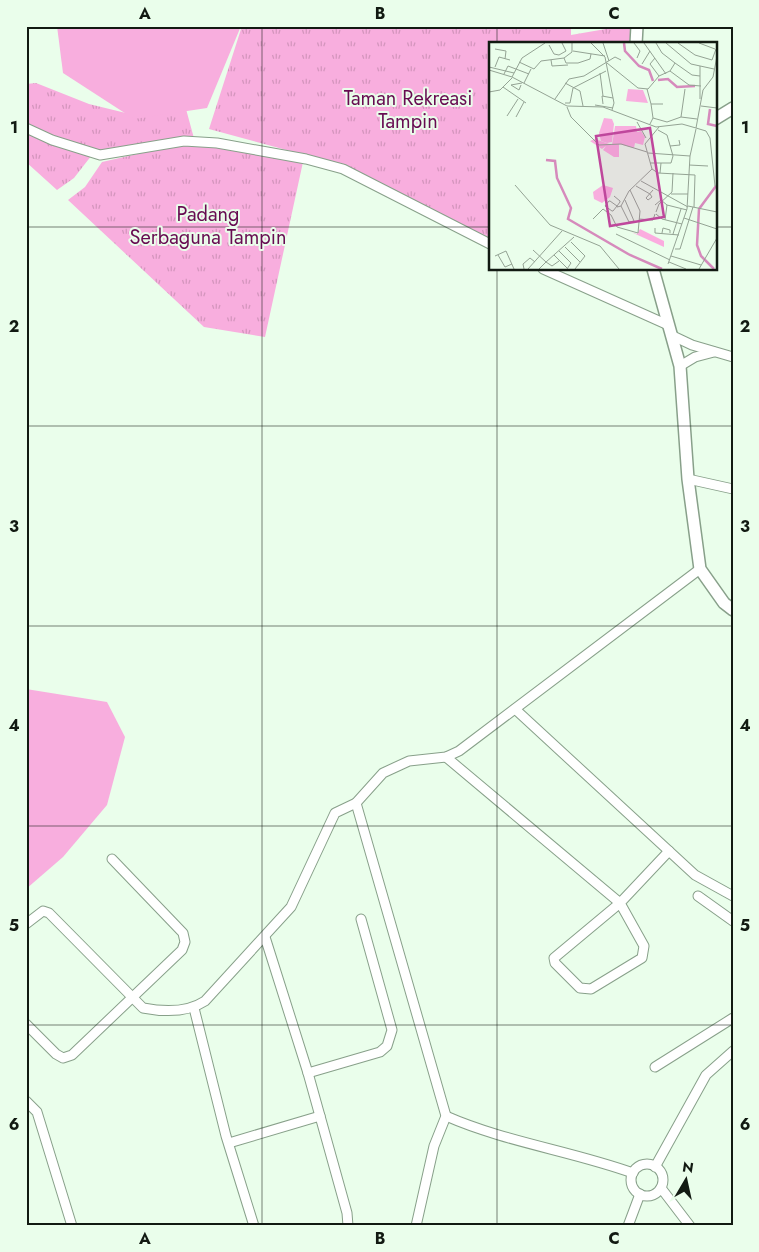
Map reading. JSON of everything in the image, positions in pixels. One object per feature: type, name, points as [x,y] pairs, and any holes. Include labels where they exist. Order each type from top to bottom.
[{"type":"street","points":[[636,42],[637,26]]},
{"type":"street","points":[[716,108],[732,108]]},
{"type":"street","points":[[716,118],[732,108]]},
{"type":"street","points":[[26,128],[52,140],[100,154],[184,141],[217,143],[306,158],[342,169],[489,243]]},
{"type":"street","points":[[545,270],[671,331],[717,352],[733,357]]},
{"type":"street","points":[[653,270],[680,366],[688,479],[700,569],[724,602],[733,610]]},
{"type":"street","points":[[680,366],[695,357],[717,352]]},
{"type":"street","points":[[688,479],[733,489]]},
{"type":"street","points":[[26,924],[43,911],[49,913],[143,1008],[160,1011],[194,1008],[205,1002],[291,907],[335,813],[356,802],[383,773],[409,761],[446,757],[460,751],[700,569]]},
{"type":"street","points":[[515,709],[695,875],[733,896]]},
{"type":"street","points":[[446,757],[620,903],[644,946],[642,958],[591,989],[580,988],[555,963],[554,958],[620,903],[669,851]]},
{"type":"street","points":[[356,802],[446,1116],[434,1146],[419,1225]]},
{"type":"street","points":[[26,1024],[56,1054],[63,1058],[72,1055],[182,950],[185,942],[183,933],[112,859]]},
{"type":"street","points":[[698,896],[733,921]]},
{"type":"street","points":[[308,1073],[380,1052],[387,1046],[392,1030],[361,919]]},
{"type":"street","points":[[265,937],[308,1073],[347,1213],[348,1226]]},
{"type":"street","points":[[194,1008],[229,1143],[254,1226]]},
{"type":"street","points":[[655,1067],[733,1018]]},
{"type":"street","points":[[655,1167],[706,1075],[733,1051]]},
{"type":"street","points":[[26,1101],[37,1112],[72,1226]]},
{"type":"street","points":[[229,1143],[320,1116]]},
{"type":"street","points":[[446,1116],[470,1126],[590,1158],[633,1173]]},
{"type":"street","points":[[661,1188],[649,1196],[640,1194],[631,1183],[633,1173],[640,1166],[655,1167],[662,1174],[661,1188],[690,1226]]},
{"type":"street","points":[[628,1226],[640,1194]]},
{"type":"green space","points":[[57,26],[241,26],[207,108],[134,119],[63,73]]},
{"type":"green space","name":"Taman Rekreasi Tampin","points":[[242,26],[571,26],[571,35],[623,26],[635,26],[641,42],[489,42],[489,238],[316,158],[209,129]]},
{"type":"green space","points":[[36,83],[89,104],[134,115],[186,109],[195,142],[95,151],[74,178],[57,190],[26,162],[26,84]]},
{"type":"green space","name":"Padang Serbaguna Tampin","points":[[192,144],[303,162],[265,337],[204,327],[68,200],[85,187],[102,162]]},
{"type":"green space","points":[[26,689],[107,702],[125,737],[107,805],[63,857],[26,889]]}]
